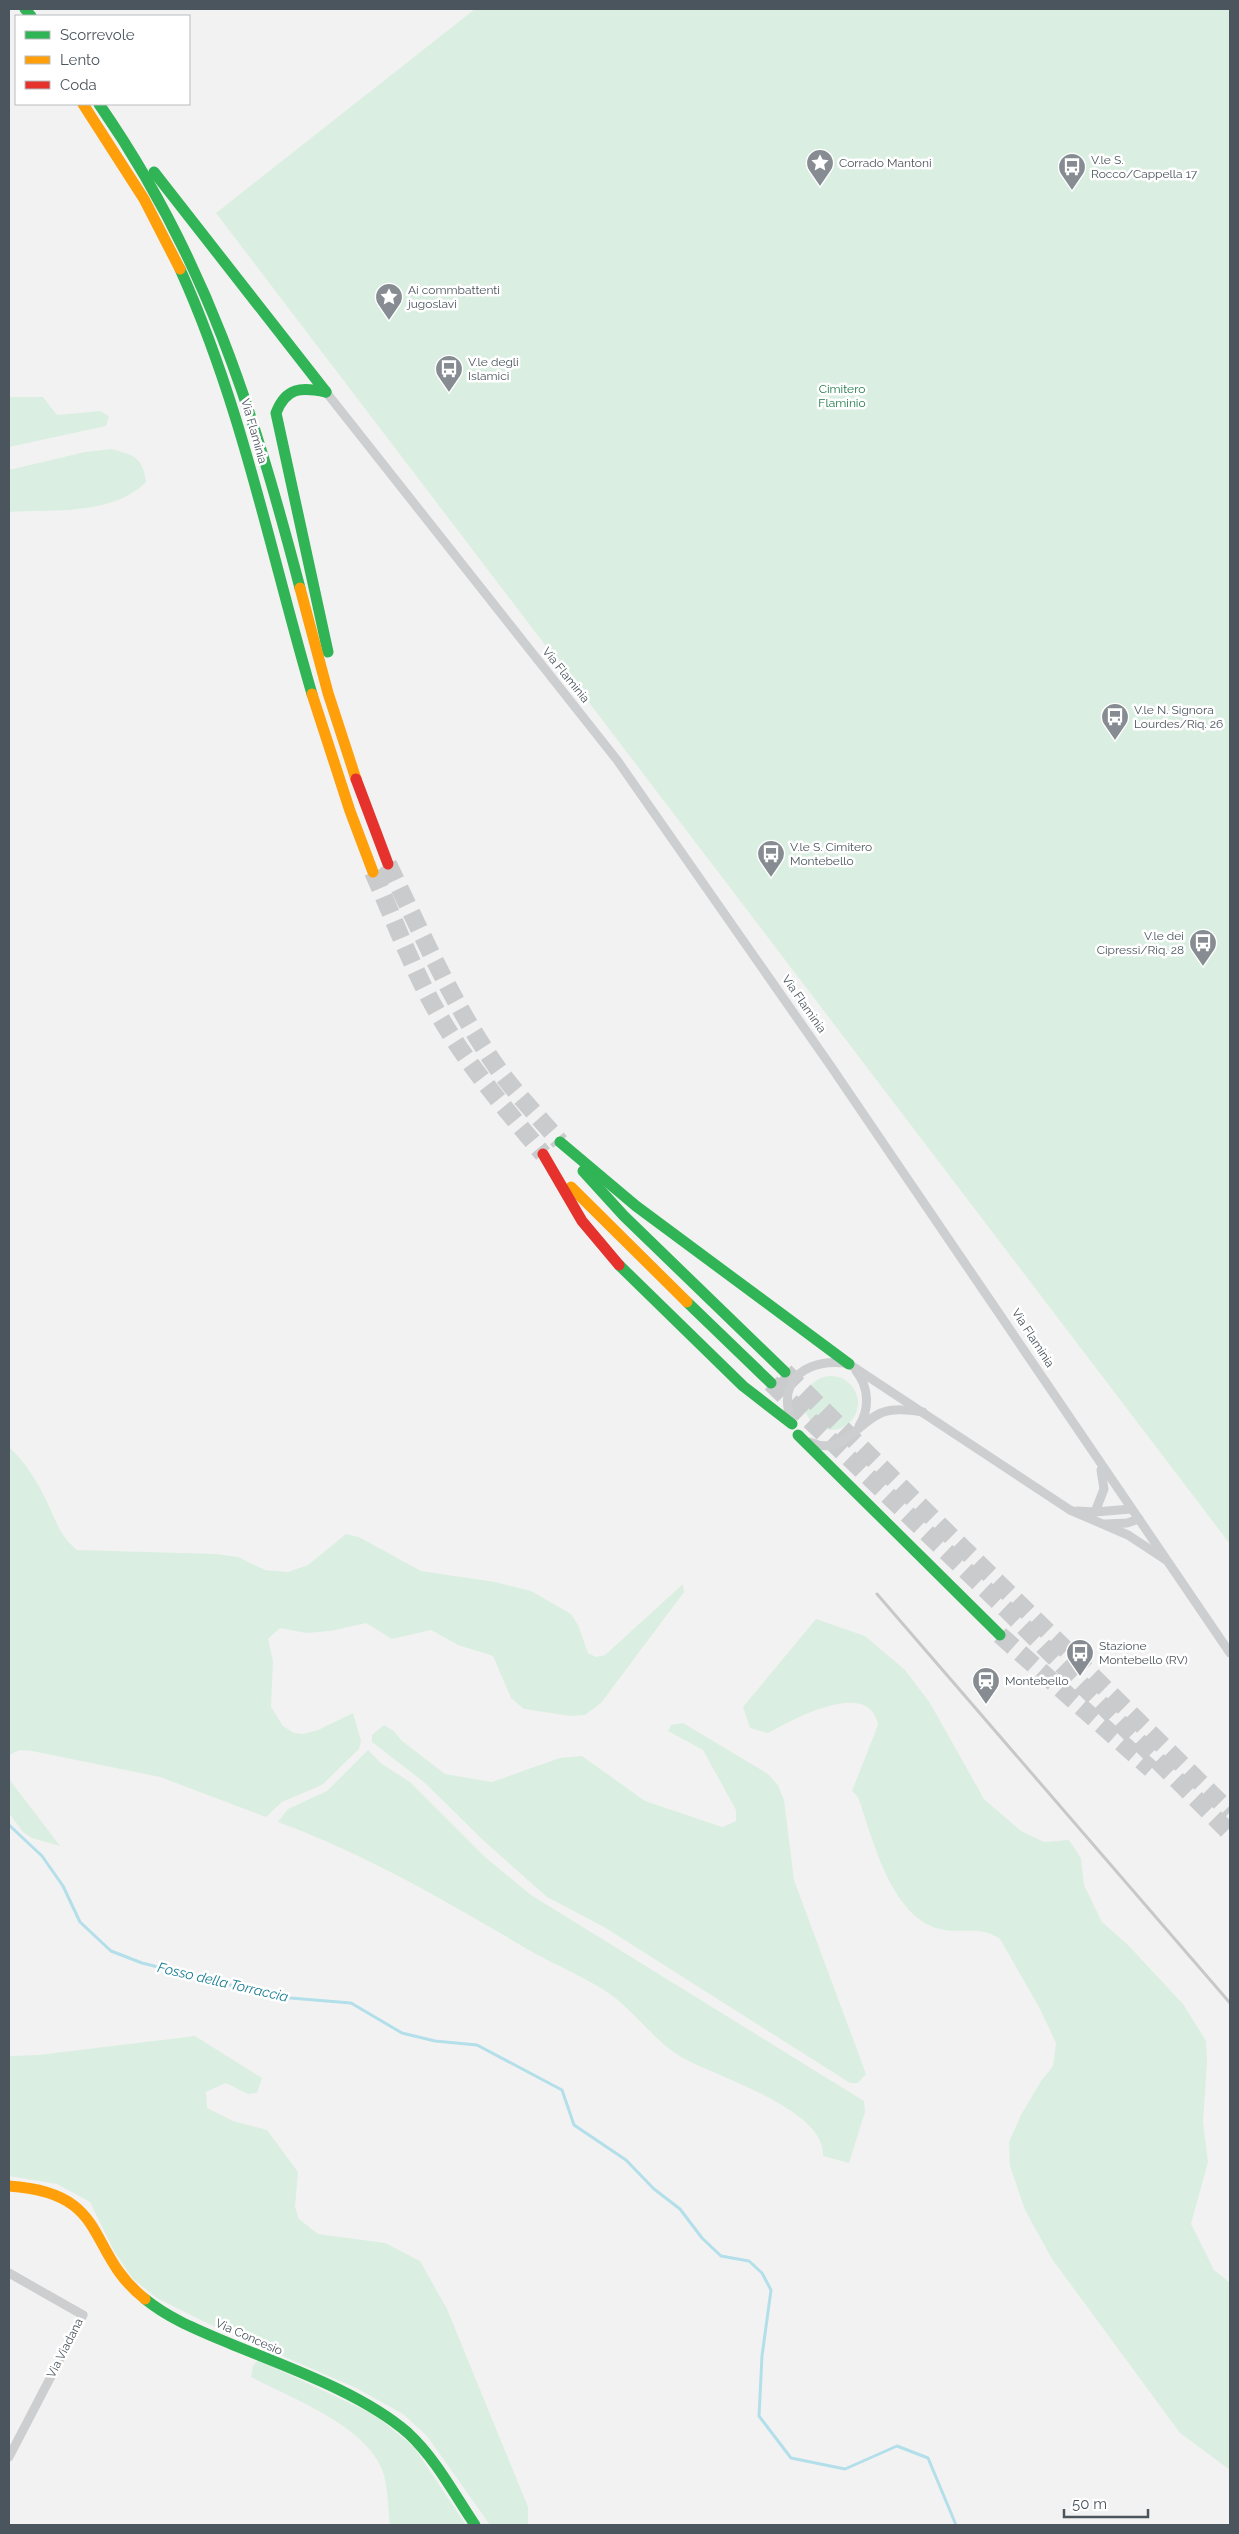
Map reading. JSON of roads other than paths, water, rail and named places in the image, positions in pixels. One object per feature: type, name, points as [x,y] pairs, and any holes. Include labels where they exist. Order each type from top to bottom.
[{"type":"main road","name":"Via Flaminia","points":[[85,105],[131,175],[173,254],[218,363],[240,432],[312,696],[342,793],[372,872]]},
{"type":"main road","name":"Via Flaminia","points":[[100,105],[117,128],[176,228],[220,324],[253,420],[328,695],[358,788],[388,864]]},
{"type":"main road","points":[[117,128],[132,142],[326,392]]},
{"type":"main road","points":[[326,392],[307,388],[289,392],[279,401],[276,413],[329,657],[328,695]]},
{"type":"main road","points":[[785,1372],[603,1195],[560,1142],[636,1206],[849,1364]]},
{"type":"main road","points":[[770,1383],[607,1225],[543,1154],[582,1220],[620,1268],[743,1386],[792,1424]]},
{"type":"main road","points":[[798,1435],[1000,1635]]},
{"type":"main road","name":"Via Concesio","points":[[9,2186],[50,2192],[75,2205],[92,2223],[106,2254],[121,2276],[138,2294],[163,2314],[336,2390],[382,2414],[414,2439],[431,2460],[475,2525]]},
{"type":"street","name":"Via Flaminia","points":[[326,392],[616,760],[1002,1316],[1097,1461],[1230,1653]]},
{"type":"street","points":[[923,1412],[908,1410],[888,1411],[870,1419],[846,1440],[826,1446],[815,1444],[798,1435],[792,1424],[787,1398],[789,1387],[796,1376],[812,1366],[832,1362],[849,1364],[923,1412],[1070,1510],[1143,1543],[1167,1561]]},
{"type":"street","points":[[849,1364],[862,1378],[866,1395],[866,1413],[856,1431]]},
{"type":"street","points":[[1095,1512],[1104,1489],[1104,1480],[1097,1461]]},
{"type":"street","points":[[1070,1510],[1095,1512],[1131,1509]]},
{"type":"street","points":[[1103,1524],[1127,1523],[1139,1519]]},
{"type":"street","name":"Via Viadana","points":[[9,2273],[83,2315],[9,2457]]},
{"type":"waterway","name":"Fosso della Torraccia","points":[[9,1825],[42,1856],[63,1886],[80,1922],[111,1951],[142,1963],[278,1997],[351,2003],[402,2033],[435,2041],[477,2045],[562,2090],[574,2125],[626,2160],[654,2189],[680,2209],[702,2238],[721,2256],[749,2261],[762,2273],[771,2290],[762,2356],[759,2416],[791,2458],[845,2469],[897,2446],[928,2458],[956,2525]]},
{"type":"tunnel","points":[[388,864],[438,967],[480,1042],[511,1086],[560,1142]]},
{"type":"tunnel","points":[[373,872],[416,971],[435,1009],[480,1077],[543,1154]]},
{"type":"tunnel","points":[[785,1372],[1230,1812]]},
{"type":"tunnel","points":[[771,1383],[1009,1612],[1230,1833]]},
{"type":"tunnel","points":[[1000,1635],[1151,1769]]},
{"type":"railway","points":[[877,1594],[1230,2003]]},
{"type":"place","name":"Corrado Mantoni","points":[[820,187]]},
{"type":"place","name":"V.le S. Rocco/Cappella 17","points":[[1072,191]]},
{"type":"place","name":"Ai commbattenti jugoslavi","points":[[389,321]]},
{"type":"place","name":"V.le degli Islamici","points":[[449,393]]},
{"type":"place","name":"V.le N. Signora Lourdes/Riq. 26","points":[[1115,741]]},
{"type":"place","name":"V.le S. Cimitero Montebello","points":[[771,878]]},
{"type":"place","name":"V.le dei Cipressi/Riq. 28","points":[[1203,967]]},
{"type":"place","name":"Stazione Montebello (RV)","points":[[1080,1677]]},
{"type":"place","name":"Montebello","points":[[986,1705]]},
{"type":"park label","name":"Cimitero Flaminio","points":[[842,396]]}]
